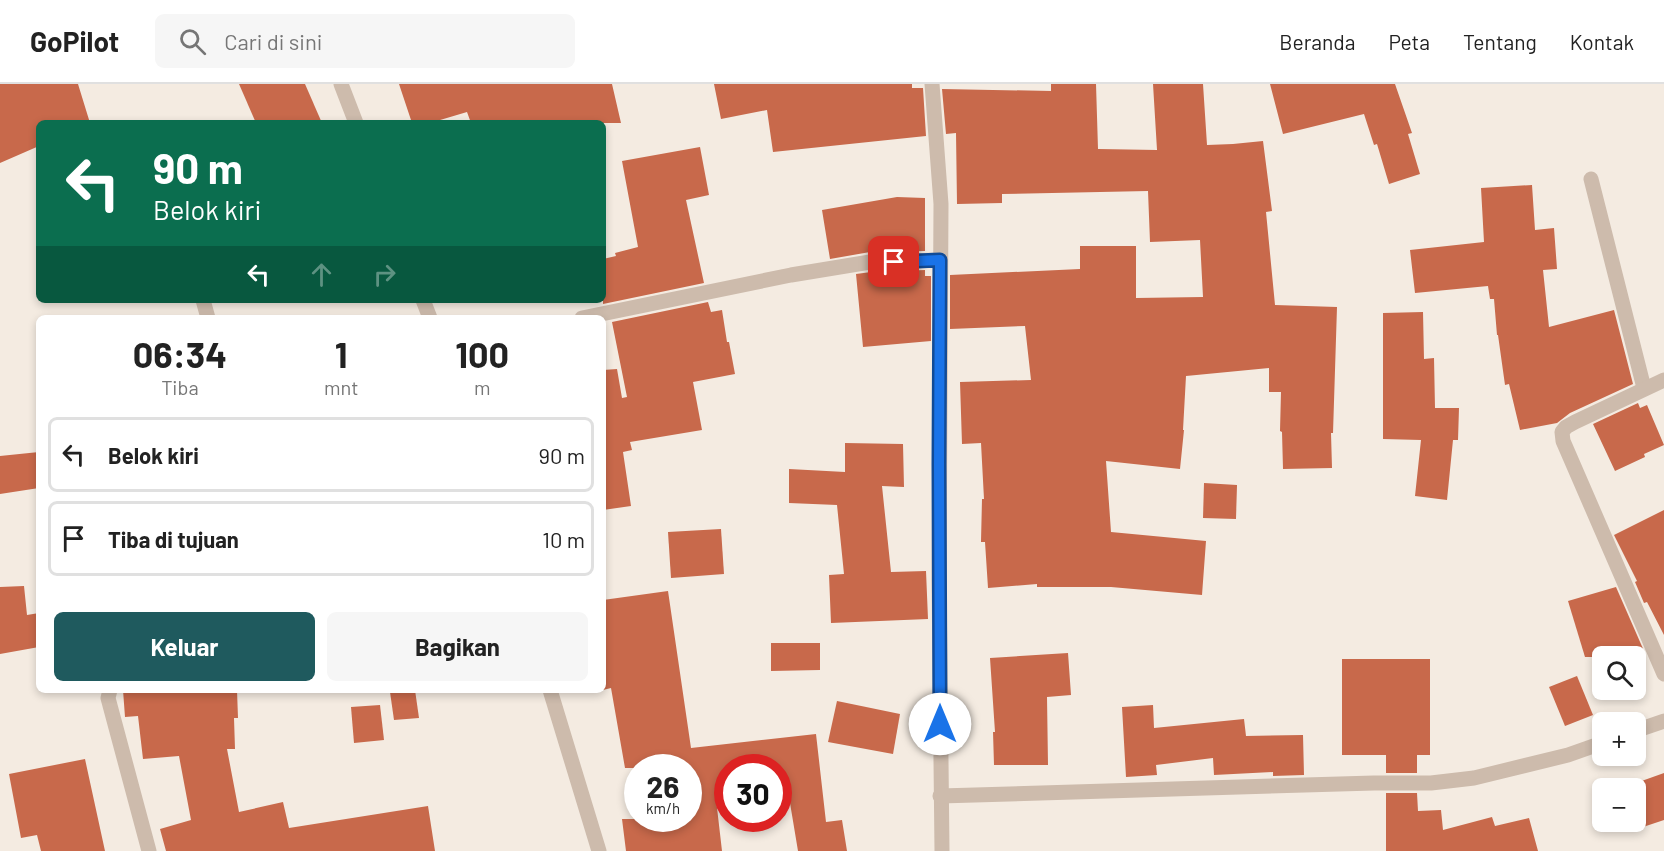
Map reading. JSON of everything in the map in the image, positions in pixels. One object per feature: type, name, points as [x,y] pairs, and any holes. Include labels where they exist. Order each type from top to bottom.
[{"type":"street","points":[[340,84],[355,120]]},
{"type":"street","points":[[932,84],[941,204],[939,592],[942,851]]},
{"type":"street","points":[[1591,179],[1644,388]]},
{"type":"street","points":[[597,315],[791,275],[870,262],[940,260]]},
{"type":"street","points":[[1664,380],[1566,427],[1562,432],[1563,441],[1664,674]]},
{"type":"street","points":[[109,693],[108,698],[149,851]]},
{"type":"street","points":[[551,693],[600,851]]},
{"type":"street","points":[[1646,727],[1664,721]]},
{"type":"street","points":[[940,796],[1431,783],[1474,778],[1592,746]]},
{"type":"building","points":[[0,84],[78,84],[89,120],[36,120],[36,147],[0,163]]},
{"type":"building","points":[[239,84],[305,84],[321,120],[255,120]]},
{"type":"building","points":[[399,84],[612,84],[621,123],[606,123],[606,120],[470,120],[467,112],[440,120],[411,120]]},
{"type":"building","points":[[714,84],[912,84],[912,88],[923,88],[926,136],[773,152],[767,110],[721,119]]},
{"type":"building","points":[[1051,84],[1096,84],[1098,149],[1157,150],[1153,84],[1203,84],[1207,145],[1263,141],[1272,211],[1266,212],[1275,305],[1337,307],[1333,433],[1331,433],[1332,468],[1283,469],[1282,432],[1280,431],[1281,392],[1269,392],[1269,368],[1186,376],[1180,469],[1106,461],[1111,532],[1206,541],[1202,595],[1111,587],[1037,587],[1037,584],[988,588],[985,542],[981,542],[982,499],[984,499],[981,443],[962,444],[960,382],[1031,380],[1025,326],[950,329],[950,275],[1080,269],[1080,246],[1136,246],[1136,298],[1203,297],[1200,240],[1150,242],[1148,191],[1002,194],[1002,203],[957,204],[956,133],[946,134],[942,89],[1051,91]]},
{"type":"building","points":[[1270,84],[1395,84],[1412,133],[1408,134],[1420,174],[1389,184],[1377,144],[1374,145],[1364,114],[1283,134]]},
{"type":"building","points":[[700,147],[709,195],[686,200],[704,283],[603,304],[606,303],[606,258],[616,256],[615,253],[638,247],[622,161]]},
{"type":"building","points":[[1532,185],[1535,230],[1554,228],[1557,269],[1543,270],[1549,327],[1614,310],[1633,384],[1570,413],[1557,423],[1520,430],[1509,384],[1505,385],[1494,299],[1490,299],[1488,286],[1415,293],[1410,250],[1484,242],[1481,188]]},
{"type":"building","points":[[897,197],[925,198],[925,251],[870,252],[830,259],[822,210]]},
{"type":"building","points":[[925,270],[925,276],[931,276],[931,341],[863,347],[856,274]]},
{"type":"building","points":[[708,302],[711,312],[722,310],[735,374],[693,382],[702,430],[630,442],[632,450],[623,452],[631,506],[606,510],[606,370],[617,369],[622,398],[627,397],[612,322]]},
{"type":"building","points":[[1423,312],[1424,359],[1434,358],[1435,408],[1459,408],[1458,440],[1453,440],[1447,500],[1415,496],[1421,440],[1383,439],[1383,313]]},
{"type":"building","points":[[1638,403],[1640,408],[1647,405],[1664,445],[1615,471],[1593,424]]},
{"type":"building","points":[[845,443],[903,444],[904,487],[882,486],[891,572],[926,571],[928,619],[831,623],[829,575],[844,574],[837,505],[789,503],[789,469],[845,472]]},
{"type":"building","points":[[36,452],[36,488],[0,494],[0,456]]},
{"type":"building","points":[[1204,483],[1237,485],[1236,519],[1203,518]]},
{"type":"building","points":[[1664,510],[1664,635],[1647,602],[1644,603],[1635,582],[1637,581],[1614,535]]},
{"type":"building","points":[[721,529],[724,574],[671,578],[668,532]]},
{"type":"building","points":[[24,586],[27,615],[36,614],[36,648],[0,654],[0,587]]},
{"type":"building","points":[[1616,587],[1642,646],[1592,646],[1592,657],[1585,657],[1568,601]]},
{"type":"building","points":[[668,591],[691,748],[816,734],[826,822],[842,820],[847,851],[798,851],[792,815],[792,754],[714,754],[714,832],[720,832],[722,851],[626,851],[622,819],[624,819],[624,832],[702,832],[702,754],[624,754],[624,762],[611,688],[606,689],[606,600]]},
{"type":"building","points":[[771,643],[820,643],[820,670],[771,671]]},
{"type":"building","points":[[1068,653],[1071,695],[1047,697],[1048,765],[994,765],[993,732],[995,732],[990,658]]},
{"type":"building","points":[[1342,659],[1430,659],[1430,755],[1417,755],[1417,773],[1386,773],[1386,755],[1342,755]]},
{"type":"building","points":[[1577,676],[1592,715],[1565,726],[1549,687]]},
{"type":"building","points":[[123,693],[237,693],[238,718],[234,718],[235,749],[227,749],[239,812],[283,802],[289,828],[428,806],[435,851],[166,851],[160,829],[191,820],[179,756],[143,759],[138,716],[125,717]]},
{"type":"building","points":[[390,693],[415,693],[419,718],[394,720]]},
{"type":"building","points":[[837,701],[900,714],[893,754],[828,742]]},
{"type":"building","points":[[380,705],[384,740],[354,743],[351,707]]},
{"type":"building","points":[[1153,705],[1154,728],[1244,719],[1246,736],[1303,735],[1304,775],[1273,776],[1273,772],[1214,775],[1213,758],[1156,765],[1157,775],[1126,777],[1122,707]]},
{"type":"building","points":[[85,759],[105,851],[41,851],[37,835],[21,838],[9,774]]},
{"type":"building","points":[[1664,773],[1664,820],[1646,826],[1646,779]]},
{"type":"building","points":[[1386,793],[1417,793],[1418,811],[1441,810],[1443,830],[1492,817],[1495,826],[1529,818],[1538,851],[1386,851]]},
{"type":"route","points":[[894,262],[940,260],[940,724]]}]
